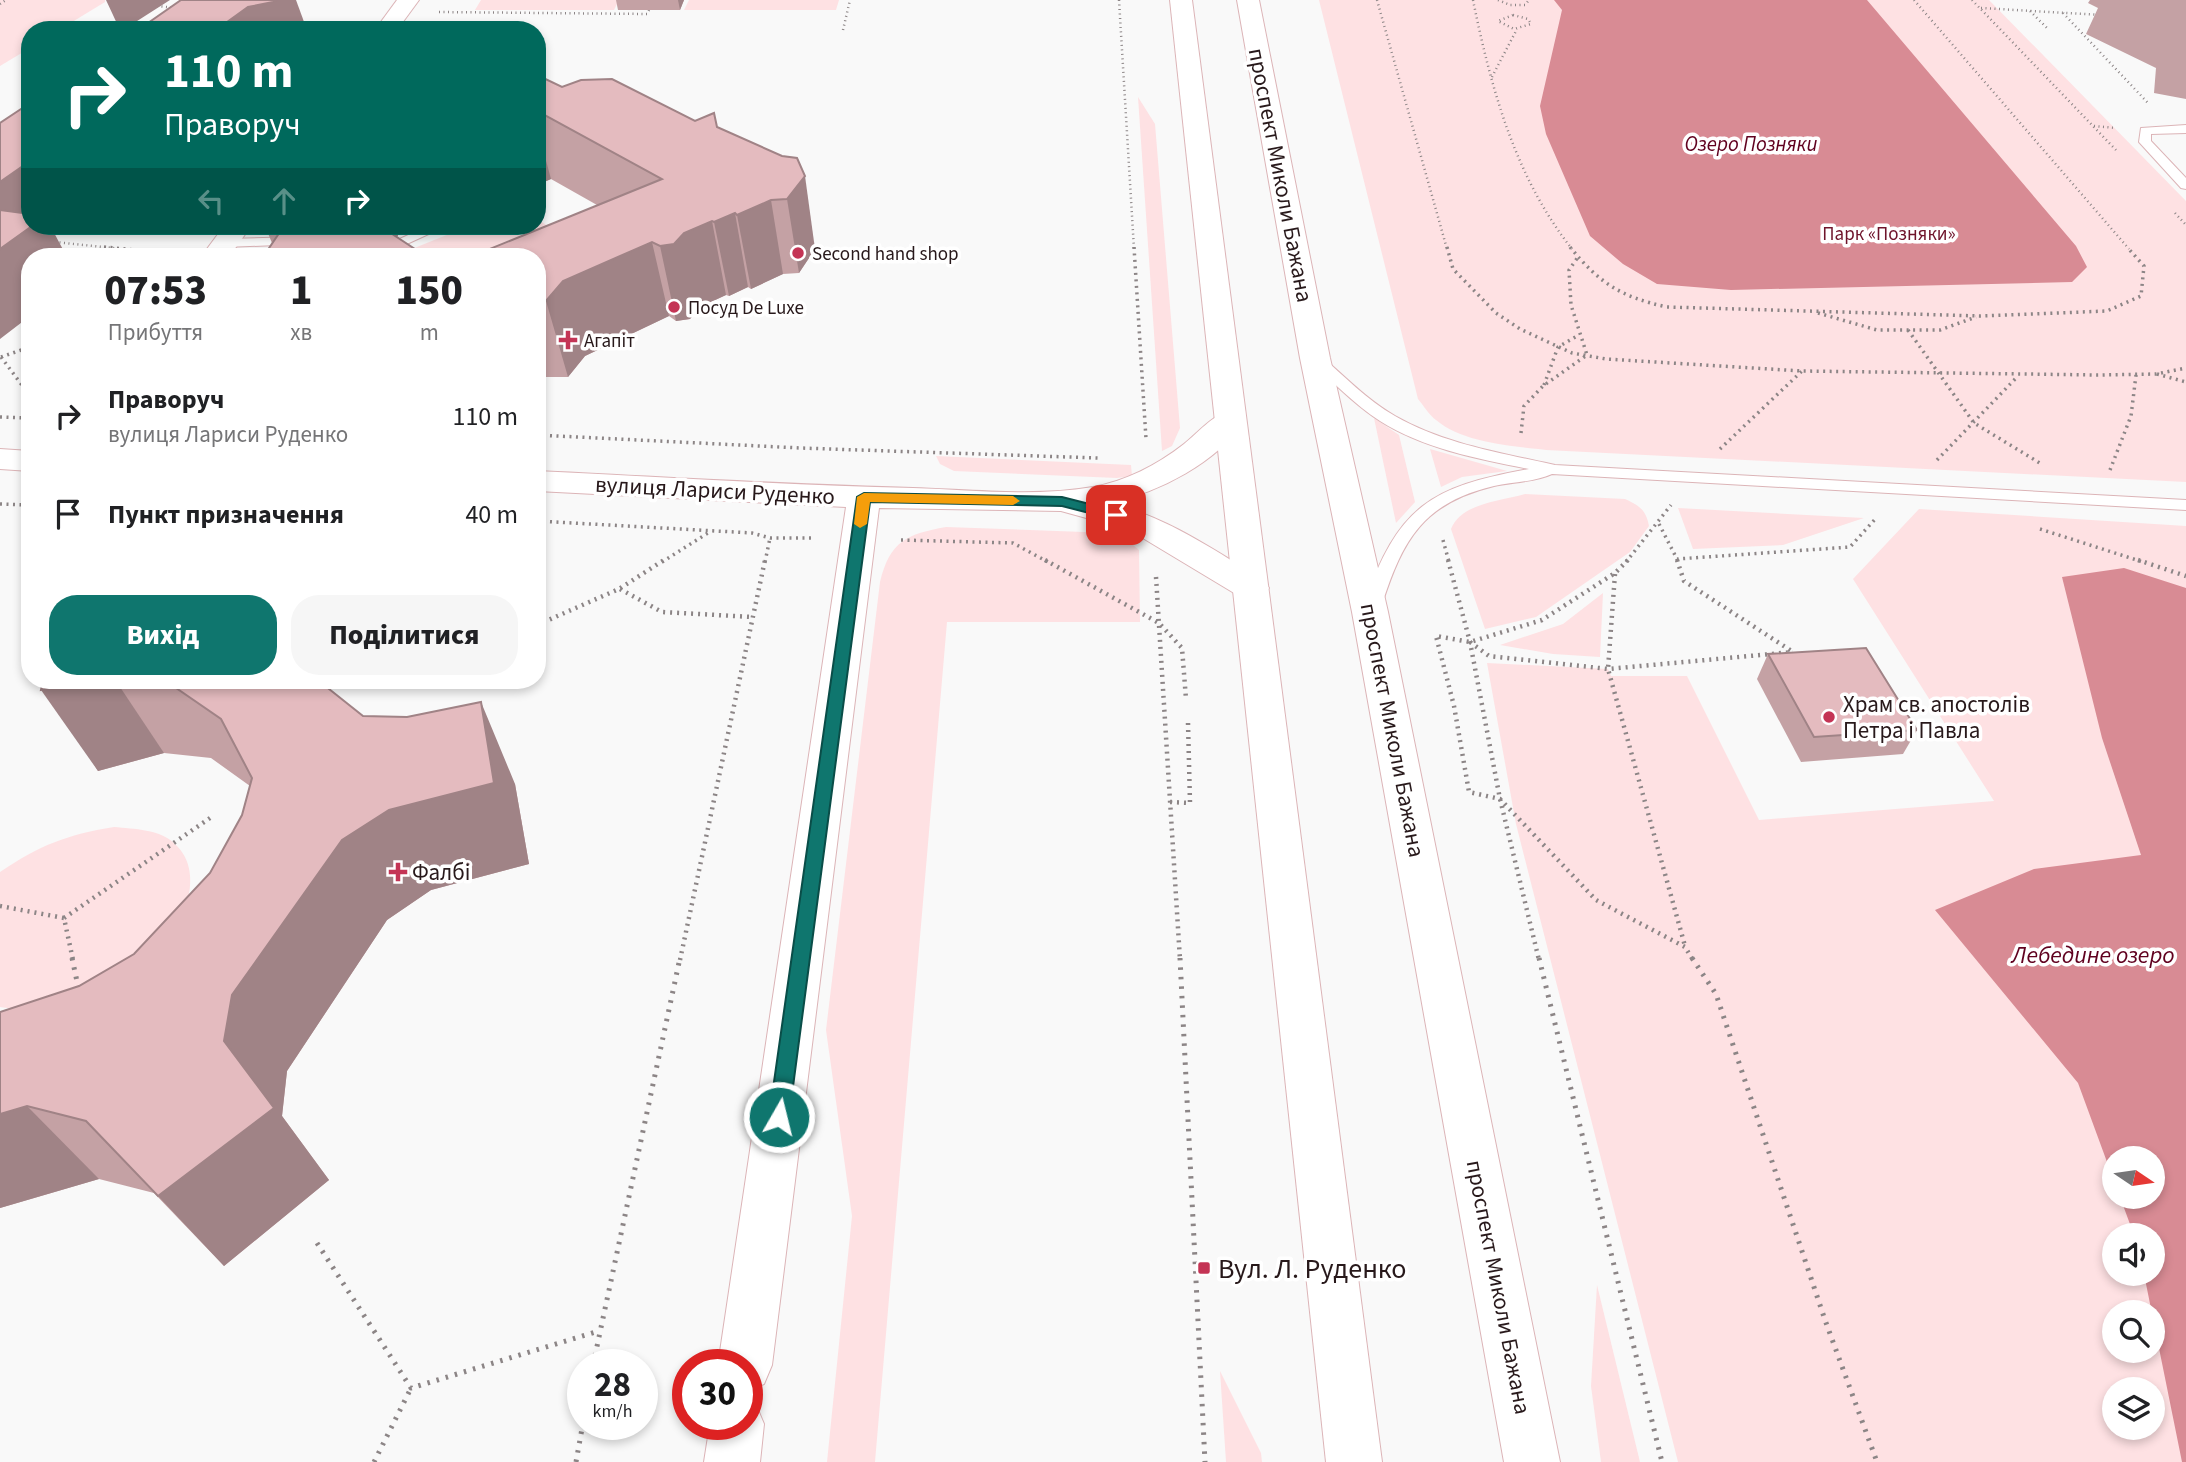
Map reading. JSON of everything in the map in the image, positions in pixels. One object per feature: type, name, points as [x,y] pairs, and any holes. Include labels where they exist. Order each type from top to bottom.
[{"type":"main road","points":[[393,21],[408,0]]},
{"type":"main road","points":[[1181,0],[1354,1462]]},
{"type":"main road","name":"проспект Миколи Бажана","points":[[1248,0],[1315,358],[1370,611],[1532,1462]]},
{"type":"main road","name":"вулиця Лариси Руденко","points":[[546,481],[864,497],[1062,502],[1115,492],[1178,466],[1204,446],[1230,419]]},
{"type":"main road","points":[[0,460],[21,461]]},
{"type":"main road","points":[[747,1349],[864,497]]},
{"type":"main road","name":"вулиця Лариси Руденко","points":[[1062,502],[1130,519],[1153,529],[1251,588]]},
{"type":"main road","points":[[732,1462],[735,1440]]},
{"type":"lane","points":[[2179,129],[2145,131],[2146,142],[2186,185]]},
{"type":"lane","points":[[388,248],[418,235]]},
{"type":"lane","points":[[226,242],[309,240]]},
{"type":"lane","points":[[1315,358],[1369,406],[1407,428],[1438,441],[1555,470],[2186,505]]},
{"type":"lane","points":[[1370,611],[1393,553],[1409,526],[1429,506],[1499,479],[1555,470]]},
{"type":"path","points":[[0,4],[6,0]]},
{"type":"path","points":[[843,30],[850,0]]},
{"type":"path","points":[[1119,0],[1147,446]]},
{"type":"path","points":[[1377,0],[1453,269],[1496,313],[1520,329],[1558,346],[1617,360],[1802,371],[2136,375],[2186,368]]},
{"type":"path","points":[[1473,0],[1483,51],[1521,166],[1562,239],[1609,287],[1636,300],[1667,307],[1980,316],[2108,311],[2141,296],[2144,267],[1914,0]]},
{"type":"path","points":[[1498,0],[1505,4],[1521,6],[1529,0]]},
{"type":"path","points":[[1972,0],[2122,156]]},
{"type":"path","points":[[155,6],[182,8]]},
{"type":"path","points":[[1521,6],[1524,17],[1531,24],[1517,29],[1502,26],[1499,19],[1508,16],[1524,17]]},
{"type":"path","points":[[1979,8],[2102,15]]},
{"type":"path","points":[[436,12],[647,14],[649,10]]},
{"type":"path","points":[[2030,10],[2047,28]]},
{"type":"path","points":[[2062,12],[2179,129]]},
{"type":"path","points":[[1492,77],[1517,29]]},
{"type":"path","points":[[2168,206],[2186,225]]},
{"type":"path","points":[[55,242],[116,248]]},
{"type":"path","points":[[1578,257],[1569,270],[1571,304],[1587,355]]},
{"type":"path","points":[[1809,311],[1877,330],[1940,330],[1980,316]]},
{"type":"path","points":[[1908,330],[1974,423],[2099,499],[2131,416],[2136,375]]},
{"type":"path","points":[[1543,386],[1558,346],[1579,335]]},
{"type":"path","points":[[21,350],[1,357],[21,384]]},
{"type":"path","points":[[1515,461],[1524,407],[1543,386],[1587,355]]},
{"type":"path","points":[[1470,642],[1542,620],[1615,573],[1659,524],[1689,478],[1802,371]]},
{"type":"path","points":[[2157,374],[2186,382]]},
{"type":"path","points":[[0,417],[21,418]]},
{"type":"path","points":[[546,435],[800,448],[1106,458]]},
{"type":"path","points":[[0,504],[21,505]]},
{"type":"path","points":[[546,522],[752,533],[770,538],[1013,543],[1159,623],[1182,648],[1186,699]]},
{"type":"path","points":[[1440,526],[1470,642],[1500,799],[1662,1462]]},
{"type":"path","points":[[2028,526],[2186,576]]},
{"type":"path","points":[[546,621],[619,589],[712,531]]},
{"type":"path","points":[[596,1349],[770,538]]},
{"type":"path","points":[[1677,559],[1684,581],[1793,653],[1608,669],[1489,656],[1470,642],[1436,636],[1454,706],[1469,792],[1500,799],[1596,900],[1685,947]]},
{"type":"path","points":[[1615,573],[1608,669],[1685,947],[1716,994],[1825,1320],[1877,1462]]},
{"type":"path","points":[[619,589],[662,612],[753,617]]},
{"type":"path","points":[[1159,623],[1205,1462]]},
{"type":"path","points":[[1170,802],[1190,803],[1188,723]]},
{"type":"path","points":[[0,906],[64,918],[213,816]]},
{"type":"path","points":[[64,918],[80,997]]},
{"type":"path","points":[[317,1243],[411,1388]]},
{"type":"path","points":[[374,1462],[411,1388],[599,1331]]},
{"type":"path","points":[[576,1462],[580,1440]]},
{"type":"green space","points":[[0,0],[105,0],[74,21],[21,21],[21,53],[0,66]]},
{"type":"green space","points":[[481,0],[619,0],[614,10],[475,10]]},
{"type":"green space","points":[[689,0],[839,0],[836,10],[684,10]]},
{"type":"green space","name":"Парк «Позняки»","points":[[1319,0],[1989,0],[2186,201],[2186,482],[1546,450],[1474,439],[1447,428],[1431,416],[1418,399]]},
{"type":"green space","points":[[1138,97],[1155,124],[1180,428],[1172,446],[1162,451]]},
{"type":"green space","points":[[546,225],[586,251],[546,256],[546,248],[414,248],[447,235],[546,235]]},
{"type":"green space","points":[[1374,418],[1399,435],[1415,502],[1396,523]]},
{"type":"green space","points":[[1430,449],[1507,471],[1462,477],[1441,487]]},
{"type":"green space","points":[[936,456],[1131,465],[1132,476],[1117,478],[954,471],[940,464]]},
{"type":"green space","points":[[1525,494],[1625,499],[1642,509],[1649,526],[1630,552],[1536,617],[1485,629],[1451,529],[1456,520],[1472,508]]},
{"type":"green space","points":[[1678,508],[1864,518],[1783,545],[1693,549]]},
{"type":"green space","points":[[1919,509],[2186,526],[2186,1462],[1678,1462],[1516,824],[1487,663],[1608,669],[1611,676],[1687,676],[1759,820],[1994,801],[1853,579]]},
{"type":"green space","points":[[946,527],[1111,533],[1126,539],[1139,550],[1140,622],[947,622],[875,1462],[827,1462],[852,1216],[826,1030],[880,582],[889,557],[902,542],[921,533]]},
{"type":"green space","points":[[1603,593],[1600,657],[1553,654],[1500,645],[1563,624]]},
{"type":"green space","points":[[114,827],[162,835],[175,844],[185,857],[190,871],[190,887],[181,919],[162,945],[150,955],[94,984],[38,1008],[0,1007],[0,872],[54,842]]},
{"type":"green space","points":[[1597,1285],[1640,1462],[1601,1462],[1591,1386]]},
{"type":"green space","points":[[1220,1371],[1261,1453],[1262,1462],[1226,1462]]},
{"type":"water","name":"Озеро Позняки","points":[[1554,0],[1867,0],[2076,246],[2087,267],[2072,282],[1731,290],[1657,284],[1623,264],[1590,236],[1546,134],[1540,106],[1562,10]]},
{"type":"water","name":"Лебедине озеро","points":[[2124,568],[2186,588],[2186,1462],[2182,1462],[2162,1363],[2165,1363],[2165,1300],[2149,1300],[2146,1286],[2165,1286],[2165,1223],[2130,1223],[2124,1209],[2165,1209],[2165,1146],[2102,1146],[2102,1148],[2078,1083],[1935,910],[2034,869],[2141,855],[2102,738],[2062,577]]},
{"type":"building","points":[[181,0],[276,0],[248,7],[229,21],[151,21]]},
{"type":"building","points":[[546,79],[562,87],[581,80],[612,79],[695,121],[714,113],[717,127],[782,156],[797,158],[805,176],[787,199],[771,200],[737,215],[735,213],[712,221],[684,233],[674,244],[660,246],[652,242],[563,281],[546,301],[546,248],[492,248],[524,235],[546,235],[546,226],[662,179],[546,116]]},
{"type":"building","points":[[21,109],[21,167],[0,182],[0,123]]},
{"type":"building","points":[[0,210],[21,213],[21,234],[0,249]]},
{"type":"building","points":[[278,235],[394,235],[413,248],[269,248]]},
{"type":"building","points":[[1866,648],[1917,730],[1814,737],[1768,654]]},
{"type":"building","points":[[178,689],[329,689],[363,716],[407,717],[481,702],[494,783],[389,810],[342,840],[232,995],[224,1041],[274,1108],[158,1196],[86,1121],[27,1106],[0,1114],[0,1012],[79,986],[134,954],[210,873],[242,815],[252,778],[221,719]]},
{"type":"slow traffic","points":[[860,524],[864,497],[1013,501]]},
{"type":"place","name":"Second hand shop","points":[[798,253]]},
{"type":"place","name":"Посуд De Luxe","points":[[674,307]]},
{"type":"place","name":"Агапіт","points":[[568,340]]},
{"type":"place","name":"Храм св. апостолів Петра і Павла","points":[[1829,717]]},
{"type":"place","name":"Фалбі","points":[[398,872]]},
{"type":"place","name":"Вул. Л. Руденко","points":[[1204,1268]]},
{"type":"route","points":[[779,1117],[864,497],[1062,502],[1116,515]]}]
